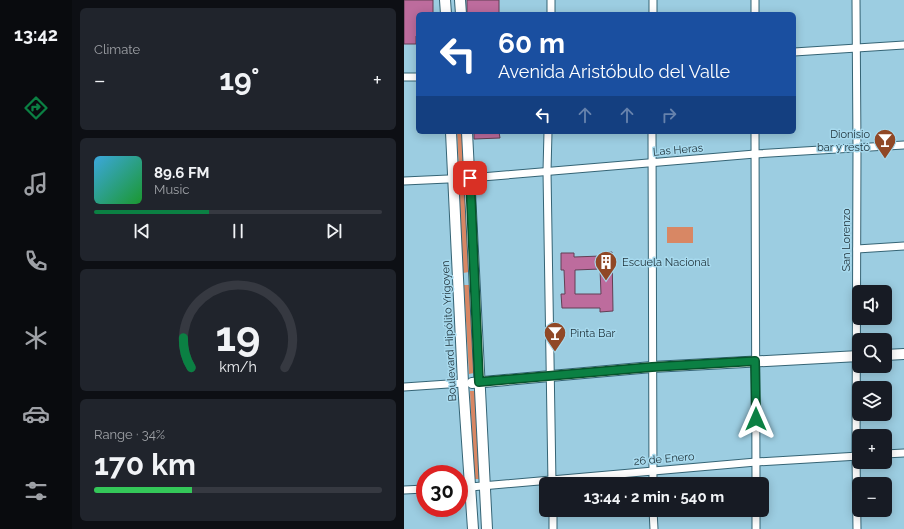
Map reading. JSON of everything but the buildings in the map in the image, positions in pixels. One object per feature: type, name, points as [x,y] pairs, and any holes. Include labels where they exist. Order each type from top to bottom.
[{"type":"main road","points":[[445,0],[446,12]]},
{"type":"main road","points":[[460,0],[461,12]]},
{"type":"main road","name":"Boulevard Hipólito Yrigoyen","points":[[452,134],[463,383],[473,529]]},
{"type":"main road","points":[[467,134],[487,529]]},
{"type":"main road","points":[[459,280],[474,279]]},
{"type":"main road","points":[[892,355],[904,354]]},
{"type":"main road","points":[[463,383],[652,367],[852,357]]},
{"type":"street","points":[[551,0],[551,12]]},
{"type":"street","points":[[653,0],[653,12]]},
{"type":"street","points":[[755,0],[755,12]]},
{"type":"street","name":"San Lorenzo","points":[[856,0],[858,333]]},
{"type":"street","points":[[796,52],[904,45]]},
{"type":"street","points":[[404,77],[416,77]]},
{"type":"street","points":[[548,134],[547,171],[552,477]]},
{"type":"street","points":[[652,134],[653,477]]},
{"type":"street","points":[[755,134],[756,477]]},
{"type":"street","name":"Las Heras","points":[[404,181],[470,178],[755,154],[904,145]]},
{"type":"street","points":[[857,249],[904,246]]},
{"type":"street","name":"San Lorenzo","points":[[858,373],[858,429]]},
{"type":"street","points":[[404,387],[463,383]]},
{"type":"street","points":[[892,454],[904,453]]},
{"type":"street","name":"26 de Enero","points":[[602,477],[756,462],[852,456]]},
{"type":"street","name":"San Lorenzo","points":[[857,529],[858,469]]},
{"type":"street","name":"26 de Enero","points":[[470,488],[539,483]]},
{"type":"street","points":[[404,490],[416,489]]},
{"type":"street","points":[[553,517],[553,529]]},
{"type":"street","points":[[654,517],[654,529]]},
{"type":"street","points":[[756,517],[756,529]]},
{"type":"shaded area","points":[[457,134],[462,134],[464,169],[459,170]]},
{"type":"shaded area","points":[[459,184],[464,184],[469,272],[463,273]]},
{"type":"shaded area","points":[[667,227],[693,227],[693,243],[667,243]]},
{"type":"shaded area","points":[[464,285],[469,285],[474,373],[469,374]]},
{"type":"shaded area","points":[[470,391],[475,391],[480,479],[474,479]]},
{"type":"place","name":"Dionisio bar y restó","points":[[885,160]]},
{"type":"place","name":"Escuela Nacional","points":[[606,282]]},
{"type":"place","name":"Pinta Bar","points":[[555,352]]},
{"type":"route","points":[[470,178],[479,382],[652,367],[755,361],[756,419]]}]
